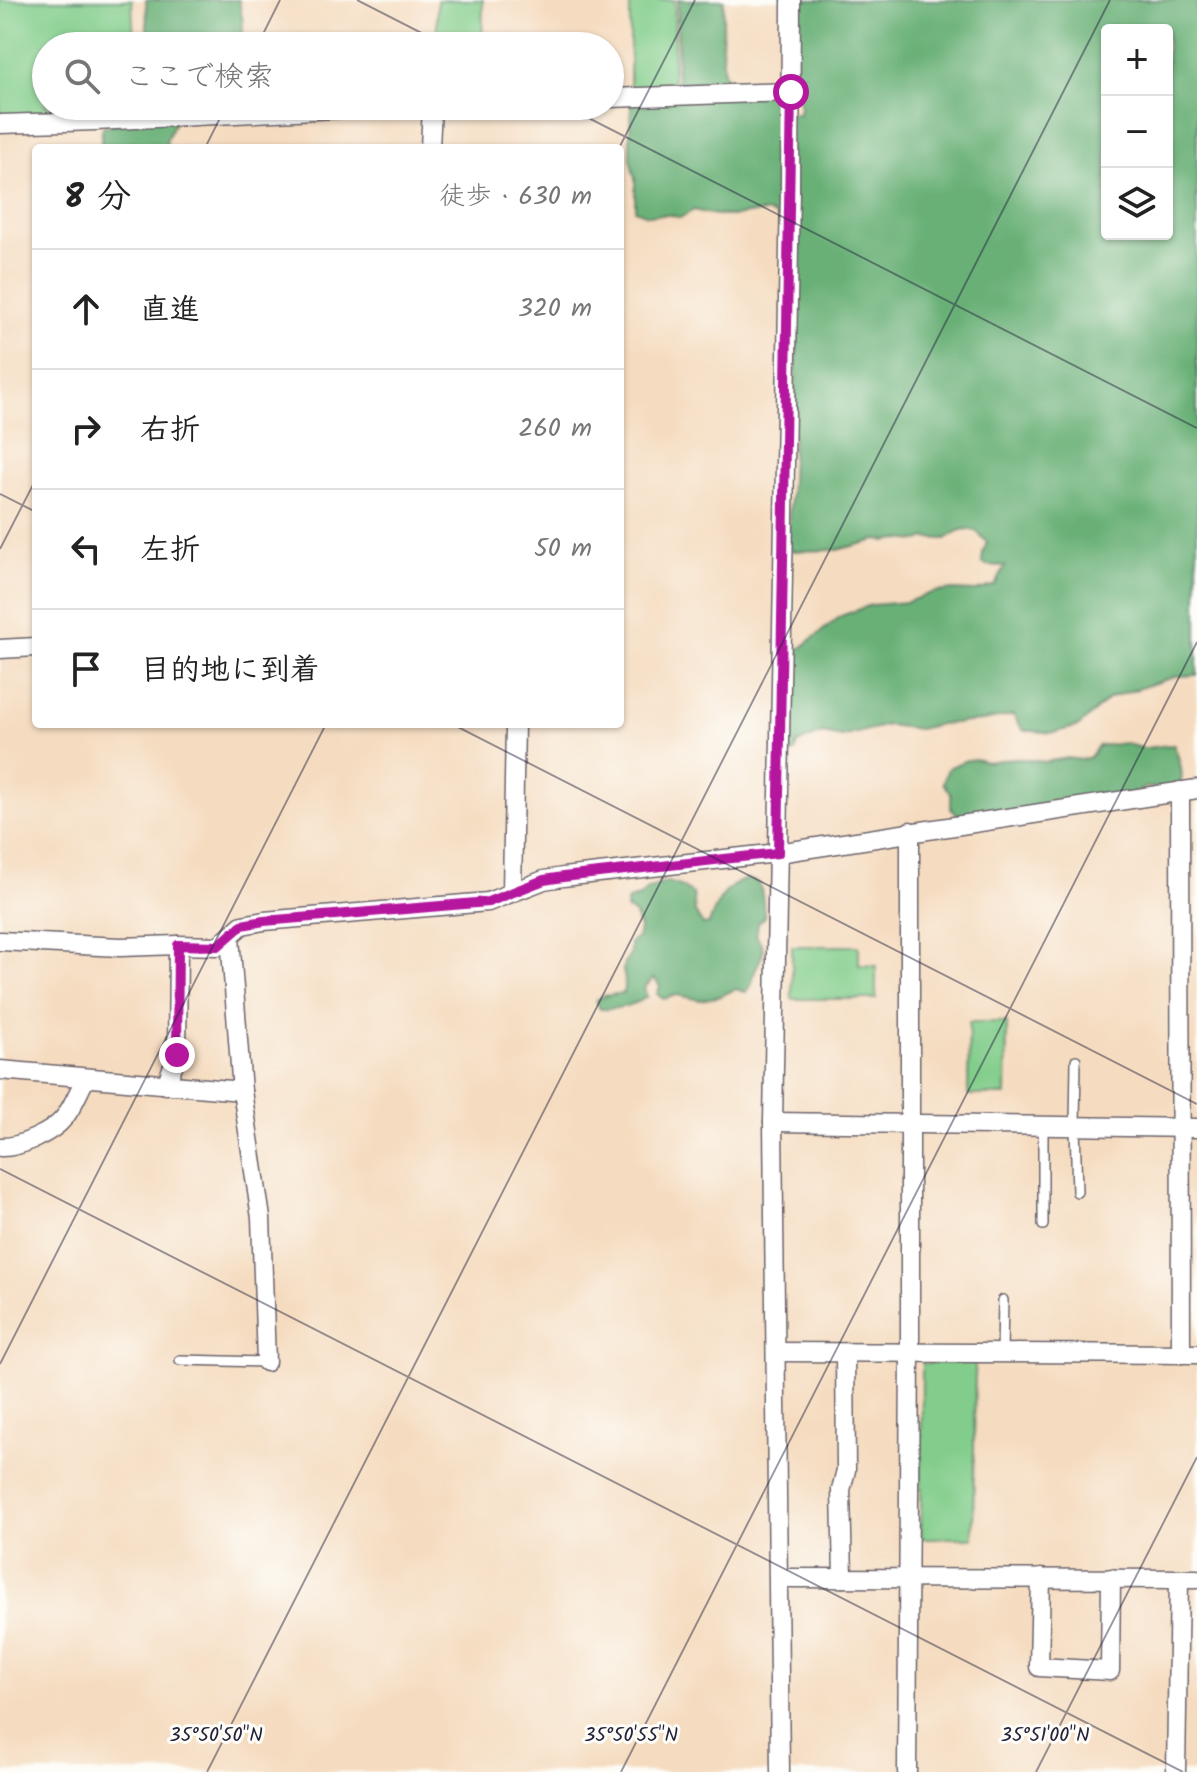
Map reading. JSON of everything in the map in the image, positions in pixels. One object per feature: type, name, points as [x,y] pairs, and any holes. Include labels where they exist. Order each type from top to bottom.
[{"type":"street","points":[[780,1772],[773,1122],[791,0]]},
{"type":"street","points":[[624,98],[791,92]]},
{"type":"street","points":[[0,124],[116,120]]},
{"type":"street","points":[[430,144],[431,120]]},
{"type":"street","points":[[0,649],[32,647]]},
{"type":"street","points":[[512,892],[515,728]]},
{"type":"street","points":[[0,941],[120,947],[218,946],[242,925],[264,921],[488,902],[544,880],[778,853],[1188,790],[1189,1354],[776,1352]]},
{"type":"street","points":[[907,1772],[910,831]]},
{"type":"street","points":[[230,937],[242,1091],[261,1218],[266,1362]]},
{"type":"street","points":[[166,1085],[177,1055],[178,945]]},
{"type":"street","points":[[0,1070],[242,1091]]},
{"type":"street","points":[[0,1147],[22,1144],[53,1128],[65,1117],[86,1078]]},
{"type":"street","points":[[773,1122],[1188,1128]]},
{"type":"street","points":[[843,1578],[841,1490],[846,1470],[845,1353]]},
{"type":"street","points":[[779,1578],[1188,1579],[1176,1772]]},
{"type":"street","points":[[1041,1578],[1039,1667],[1110,1671],[1111,1578]]},
{"type":"lane","points":[[1076,1060],[1077,1192]]},
{"type":"lane","points":[[1043,1126],[1043,1225]]},
{"type":"lane","points":[[1002,1353],[1003,1300]]},
{"type":"lane","points":[[180,1360],[266,1362]]},
{"type":"green space","points":[[0,0],[132,0],[133,32],[32,32],[32,118],[0,119]]},
{"type":"green space","points":[[146,0],[239,0],[243,32],[147,32]]},
{"type":"green space","points":[[437,0],[483,0],[482,32],[437,32]]},
{"type":"green space","points":[[630,0],[675,0],[673,92],[630,93]]},
{"type":"green space","points":[[678,0],[724,0],[724,75],[735,81],[760,85],[785,111],[799,114],[796,92],[796,0],[1197,0],[1197,675],[1177,676],[1109,698],[1079,726],[1053,733],[1023,730],[1013,715],[919,729],[887,725],[842,737],[822,733],[797,744],[795,752],[784,753],[787,655],[801,648],[841,616],[871,605],[907,602],[934,592],[976,591],[995,585],[1005,566],[982,563],[987,542],[976,531],[966,529],[946,539],[877,540],[837,550],[792,551],[788,542],[797,349],[796,274],[784,223],[773,214],[760,212],[729,216],[694,210],[680,218],[648,215],[635,210],[635,179],[630,159],[631,107],[637,89],[677,82]]},
{"type":"green space","points":[[127,120],[176,120],[166,144],[101,144],[102,128]]},
{"type":"green space","points":[[1126,743],[1145,748],[1174,745],[1181,770],[1180,785],[1146,787],[1138,792],[1110,798],[1100,793],[1083,802],[1012,812],[991,808],[986,815],[963,819],[951,809],[951,794],[943,783],[948,768],[964,761],[1014,758],[1045,762],[1068,758],[1081,760],[1090,757],[1098,746]]},
{"type":"green space","points":[[747,879],[759,883],[765,917],[758,923],[756,936],[763,947],[762,955],[746,992],[735,989],[721,996],[700,1000],[677,995],[663,999],[657,994],[660,986],[654,978],[644,988],[647,997],[625,1007],[600,1009],[596,1000],[623,993],[624,963],[630,955],[630,943],[637,938],[640,928],[634,913],[626,909],[628,900],[667,882],[678,885],[693,894],[695,912],[703,925],[709,924],[722,896]]},
{"type":"green space","points":[[792,946],[859,946],[859,965],[876,966],[876,999],[792,999]]},
{"type":"green space","points":[[969,1022],[1007,1022],[1006,1095],[968,1095]]},
{"type":"green space","points":[[922,1363],[975,1363],[973,1538],[921,1538]]},
{"type":"route","points":[[177,1055],[178,945],[218,946],[242,925],[264,921],[488,902],[544,880],[778,853],[791,92]]}]
